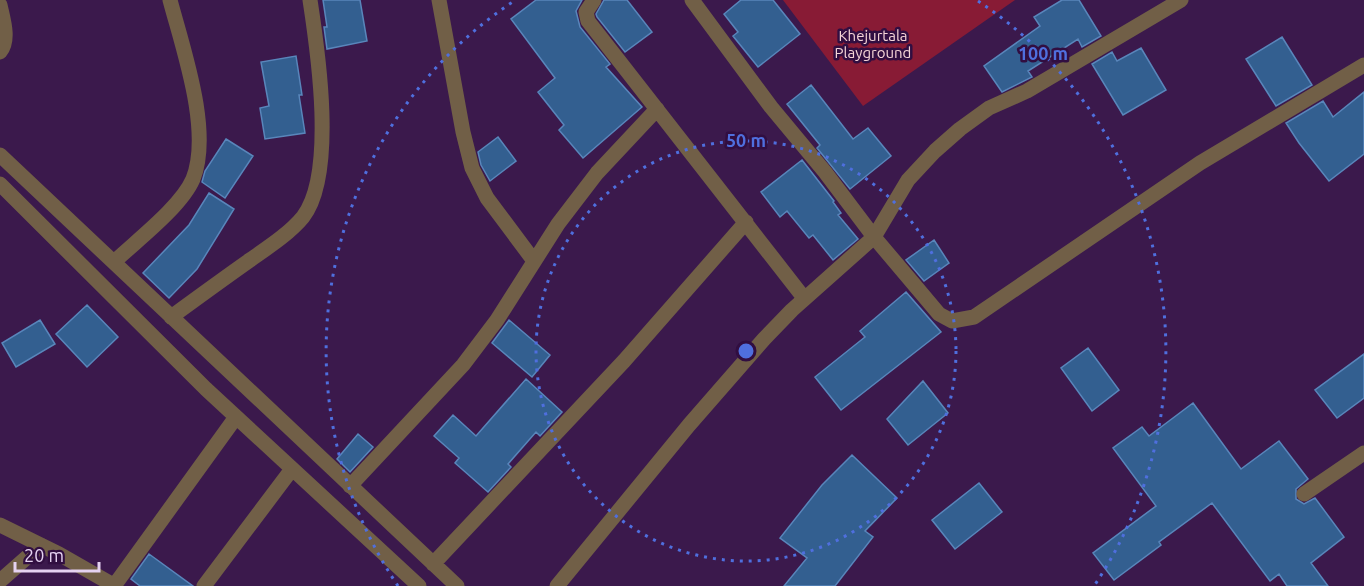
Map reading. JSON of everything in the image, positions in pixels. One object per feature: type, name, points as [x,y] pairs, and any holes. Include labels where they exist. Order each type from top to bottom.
[{"type":"street","points":[[114,262],[177,204],[192,181],[200,153],[197,115],[190,75],[170,0]]},
{"type":"street","points":[[171,316],[276,241],[303,216],[314,195],[320,159],[322,103],[310,0]]},
{"type":"street","points":[[440,0],[463,132],[472,168],[487,198],[534,261]]},
{"type":"street","points":[[594,0],[586,12],[588,21],[804,298]]},
{"type":"street","points":[[692,0],[771,107],[825,172],[874,237],[939,314],[952,321],[974,317],[1200,163],[1364,65]]},
{"type":"street","points":[[557,586],[689,425],[764,339],[804,298],[874,237],[908,180],[935,151],[989,108],[1027,91],[1181,0]]},
{"type":"street","points":[[0,5],[5,29],[4,47],[0,52]]},
{"type":"street","points":[[350,486],[463,365],[497,320],[558,224],[597,173],[657,110]]},
{"type":"street","points":[[0,155],[457,586]]},
{"type":"street","points":[[0,184],[236,417],[419,586]]},
{"type":"street","points":[[434,564],[624,361],[746,222]]},
{"type":"street","points":[[0,525],[42,545],[114,586],[236,417]]},
{"type":"street","points":[[1304,494],[1364,453]]},
{"type":"street","points":[[204,586],[292,469]]},
{"type":"street","points":[[0,581],[42,545]]},
{"type":"green space","name":"Khejurtala Playground","points":[[783,0],[1015,0],[863,106]]},
{"type":"building","points":[[323,0],[360,0],[367,41],[327,49]]},
{"type":"building","points":[[536,0],[582,0],[576,11],[580,27],[610,64],[606,67],[642,107],[583,158],[559,130],[564,125],[538,92],[555,78],[511,19]]},
{"type":"building","points":[[604,0],[627,0],[652,32],[625,52],[597,17],[596,14]]},
{"type":"building","points":[[741,0],[773,0],[800,34],[758,67],[733,36],[738,32],[724,14]]},
{"type":"building","points":[[1062,0],[1079,0],[1101,36],[1082,47],[1078,39],[1028,71],[1032,77],[1002,92],[984,66],[1040,26],[1034,17]]},
{"type":"building","points":[[1282,37],[1312,85],[1276,106],[1246,59]]},
{"type":"building","points":[[1141,48],[1166,90],[1123,115],[1092,64],[1112,52],[1117,61]]},
{"type":"building","points":[[296,56],[305,133],[265,139],[260,108],[269,106],[261,62]]},
{"type":"building","points":[[811,85],[853,139],[868,128],[891,156],[850,189],[817,148],[820,145],[787,104]]},
{"type":"building","points":[[1364,92],[1364,154],[1329,181],[1286,123],[1323,101],[1333,117]]},
{"type":"building","points":[[498,137],[516,161],[490,181],[481,165],[478,152]]},
{"type":"building","points":[[226,139],[253,156],[225,198],[202,182],[205,171]]},
{"type":"building","points":[[802,160],[834,201],[841,213],[838,215],[858,239],[833,260],[813,235],[809,238],[787,211],[780,217],[761,192]]},
{"type":"building","points":[[209,193],[234,209],[197,269],[169,298],[143,273],[189,225]]},
{"type":"building","points":[[934,240],[949,263],[924,281],[906,260]]},
{"type":"building","points":[[906,292],[941,332],[841,410],[815,377],[865,337],[860,331]]},
{"type":"building","points":[[87,305],[118,337],[87,367],[56,334]]},
{"type":"building","points":[[40,320],[55,344],[16,367],[2,343]]},
{"type":"building","points":[[509,320],[550,355],[532,377],[492,343]]},
{"type":"building","points":[[1088,348],[1119,390],[1092,411],[1061,368]]},
{"type":"building","points":[[1364,354],[1364,398],[1337,418],[1315,390]]},
{"type":"building","points":[[526,379],[562,412],[540,436],[536,432],[508,464],[511,467],[488,492],[455,463],[459,458],[434,436],[453,415],[476,436]]},
{"type":"building","points":[[923,381],[948,413],[908,445],[887,419]]},
{"type":"building","points":[[1193,403],[1241,469],[1279,441],[1308,479],[1296,489],[1296,499],[1304,504],[1315,498],[1344,537],[1311,563],[1328,586],[1287,586],[1279,574],[1270,581],[1212,503],[1159,542],[1161,545],[1114,580],[1093,553],[1156,506],[1113,448],[1142,427],[1149,436]]},
{"type":"building","points":[[358,434],[373,447],[350,472],[337,459]]},
{"type":"building","points":[[852,455],[897,498],[865,531],[873,537],[835,586],[784,586],[807,558],[780,538],[822,485]]},
{"type":"building","points":[[979,483],[1002,512],[955,549],[932,520]]},
{"type":"building","points":[[149,554],[193,586],[140,586],[131,579]]}]
